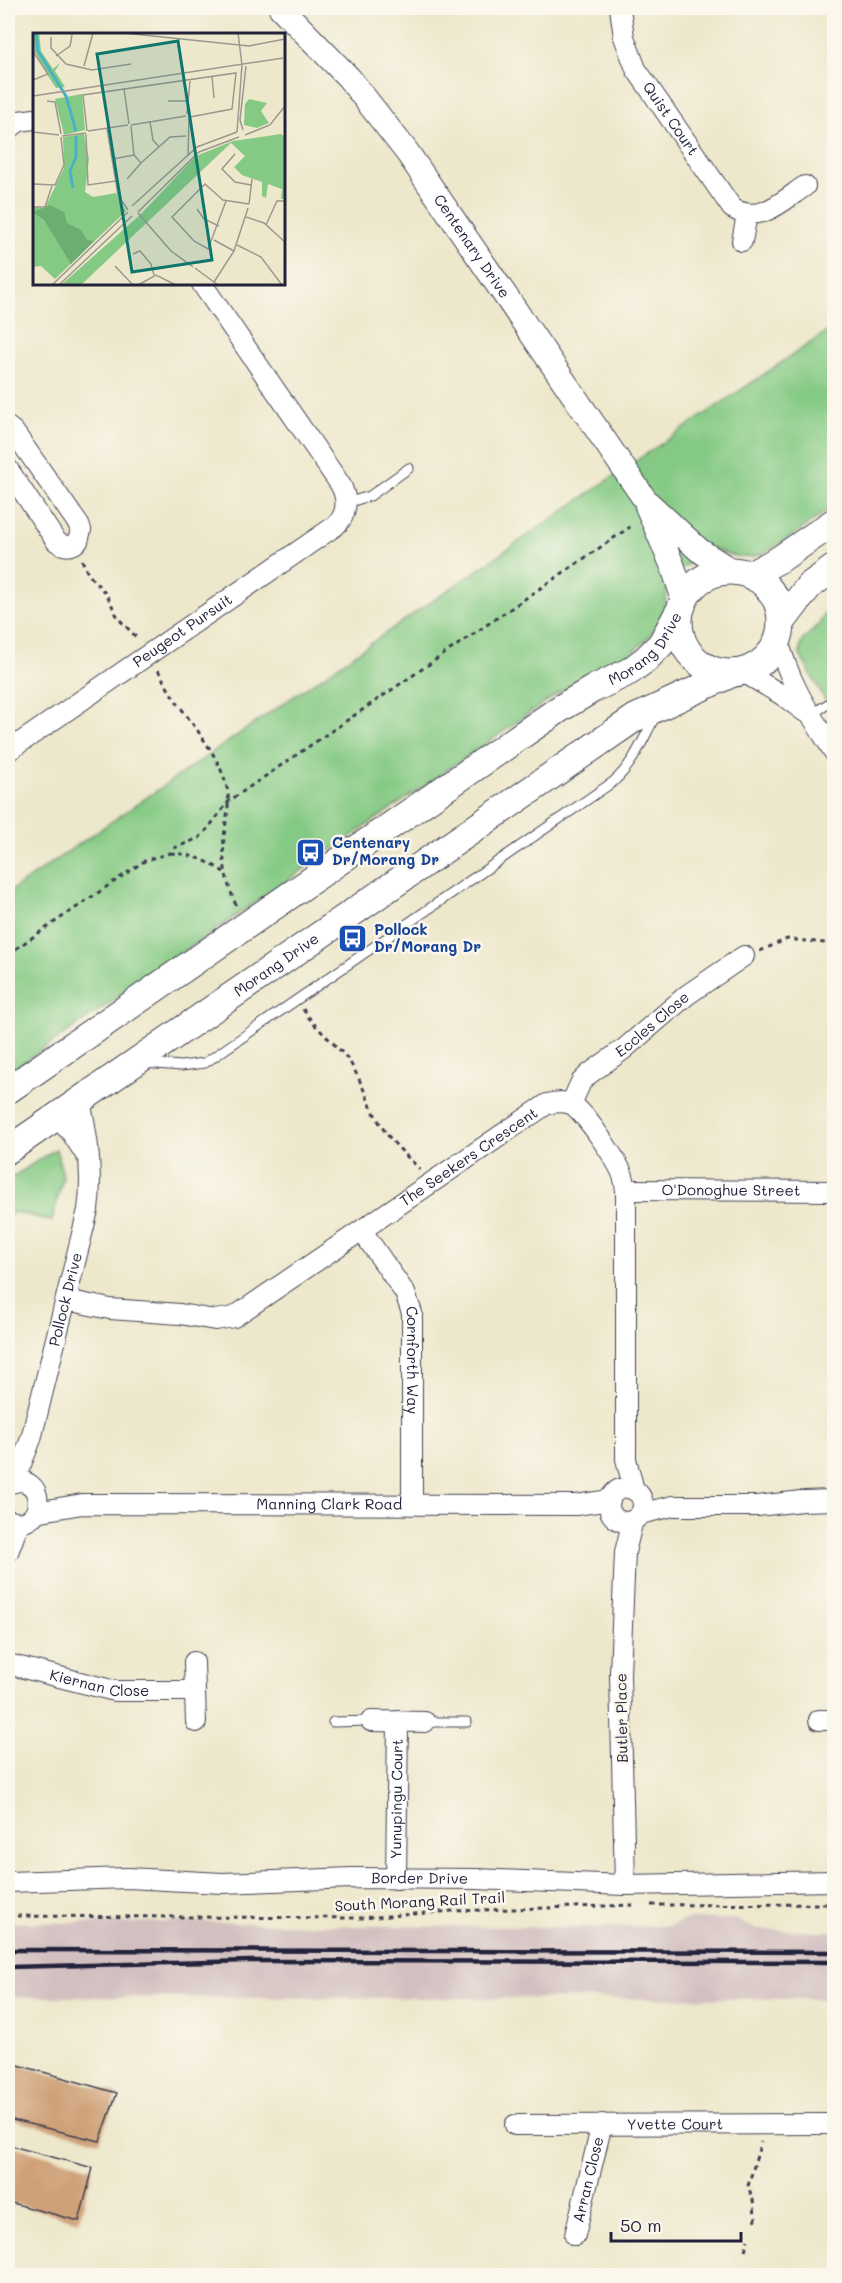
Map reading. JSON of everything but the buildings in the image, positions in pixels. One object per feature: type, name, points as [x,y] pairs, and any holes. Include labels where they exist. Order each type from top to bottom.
[{"type":"main road","points":[[834,522],[780,559],[741,573],[717,573],[692,588],[683,603],[679,622],[682,638],[689,653],[701,664],[716,671],[738,673],[758,665],[771,654],[780,631],[809,586],[834,568]]},
{"type":"main road","points":[[741,573],[763,583],[773,594],[779,608],[780,631]]},
{"type":"main road","name":"Morang Drive","points":[[8,1090],[561,708],[630,671],[660,644],[683,603]]},
{"type":"main road","name":"Morang Drive","points":[[8,1150],[635,718],[738,673]]},
{"type":"street","name":"Centenary Drive","points":[[281,8],[349,78],[407,152],[646,501],[673,567],[683,603]]},
{"type":"street","name":"Quist Court","points":[[620,8],[629,53],[647,87],[727,203],[747,215]]},
{"type":"street","points":[[8,130],[19,120],[33,118]]},
{"type":"street","points":[[742,241],[747,215],[765,213],[805,186]]},
{"type":"street","points":[[203,285],[340,484],[346,503]]},
{"type":"street","points":[[8,428],[14,432],[79,525],[81,536],[74,544],[64,546],[56,541],[8,469]]},
{"type":"street","name":"Centenary Drive","points":[[646,501],[699,550],[741,573]]},
{"type":"street","name":"Peugeot Pursuit","points":[[8,751],[335,526],[342,518],[346,503]]},
{"type":"street","points":[[780,631],[790,679],[809,716],[833,746]]},
{"type":"street","points":[[738,673],[782,695],[809,716]]},
{"type":"street","name":"Eccles Close","points":[[571,1104],[581,1082],[589,1074],[624,1049],[687,995],[744,956]]},
{"type":"street","name":"Pollock Drive","points":[[8,1552],[21,1500],[32,1439],[88,1210],[91,1177],[86,1125],[80,1101]]},
{"type":"street","name":"The Seekers Crescent","points":[[66,1300],[120,1310],[162,1312],[224,1320],[249,1309],[548,1104],[563,1102],[571,1104]]},
{"type":"street","points":[[571,1104],[581,1112],[617,1164],[626,1190],[626,1506]]},
{"type":"street","points":[[56,1117],[71,1132],[88,1157]]},
{"type":"street","name":"O'Donoghue Street","points":[[626,1190],[834,1191]]},
{"type":"street","name":"Cornforth Way","points":[[362,1231],[405,1293],[412,1313],[412,1504]]},
{"type":"street","name":"Manning Clark Road","points":[[21,1500],[82,1504],[626,1506],[757,1506],[834,1500]]},
{"type":"street","name":"Butler Place","points":[[625,1885],[620,1674],[626,1506]]},
{"type":"street","points":[[194,1662],[196,1722]]},
{"type":"street","name":"Kiernan Close","points":[[8,1664],[115,1691],[195,1691]]},
{"type":"street","points":[[371,1721],[425,1722]]},
{"type":"street","name":"Yunupingu Court","points":[[396,1879],[398,1721]]},
{"type":"street","name":"Border Drive","points":[[8,1882],[128,1878],[230,1883],[352,1878],[476,1879],[625,1885],[834,1881]]},
{"type":"street","name":"Arran Close","points":[[575,2235],[602,2124]]},
{"type":"street","name":"Yvette Court","points":[[515,2125],[834,2124]]},
{"type":"lane","points":[[346,503],[370,496],[409,468]]},
{"type":"lane","points":[[809,716],[834,700]]},
{"type":"lane","points":[[137,1062],[181,1066],[205,1063],[613,782],[625,772],[632,762],[661,705]]},
{"type":"lane","points":[[333,1722],[371,1721]]},
{"type":"lane","points":[[425,1722],[467,1722]]},
{"type":"path","points":[[170,853],[172,849],[199,838],[229,801],[630,527]]},
{"type":"path","points":[[74,544],[88,574],[106,595],[118,618],[149,653],[174,698],[190,718],[220,767],[229,801],[223,850],[224,872],[247,926]]},
{"type":"path","points":[[8,954],[146,860],[170,853],[188,854],[201,858],[224,872]]},
{"type":"path","points":[[744,956],[787,939],[834,944]]},
{"type":"path","points":[[297,999],[309,1018],[357,1073],[385,1131],[421,1171]]},
{"type":"path","points":[[646,1905],[834,1904]]},
{"type":"path","name":"South Morang Rail Trail","points":[[8,1916],[363,1918],[453,1911],[638,1905]]},
{"type":"path","points":[[756,2221],[748,2186],[761,2140]]},
{"type":"path","points":[[745,2250],[748,2240]]},
{"type":"shaded area","points":[[687,1919],[736,1919],[757,1930],[834,1931],[834,1999],[8,1997],[8,1923],[203,1922],[550,1927],[670,1926]]},
{"type":"green space","points":[[834,327],[834,505],[792,536],[758,555],[735,556],[713,548],[666,578],[666,599],[661,617],[653,632],[641,645],[610,666],[575,682],[8,1073],[8,893]]},
{"type":"green space","points":[[834,599],[834,716],[800,655],[800,649],[803,640],[819,624]]},
{"type":"green space","points":[[56,1149],[63,1177],[52,1221],[14,1212],[8,1216],[8,1180]]},
{"type":"railway","points":[[8,1950],[834,1952]]},
{"type":"railway","points":[[8,1967],[250,1961],[834,1962]]},
{"type":"place","name":"Centenary Dr/Morang Dr","points":[[311,852]]},
{"type":"place","name":"Pollock Dr/Morang Dr","points":[[353,939]]}]
